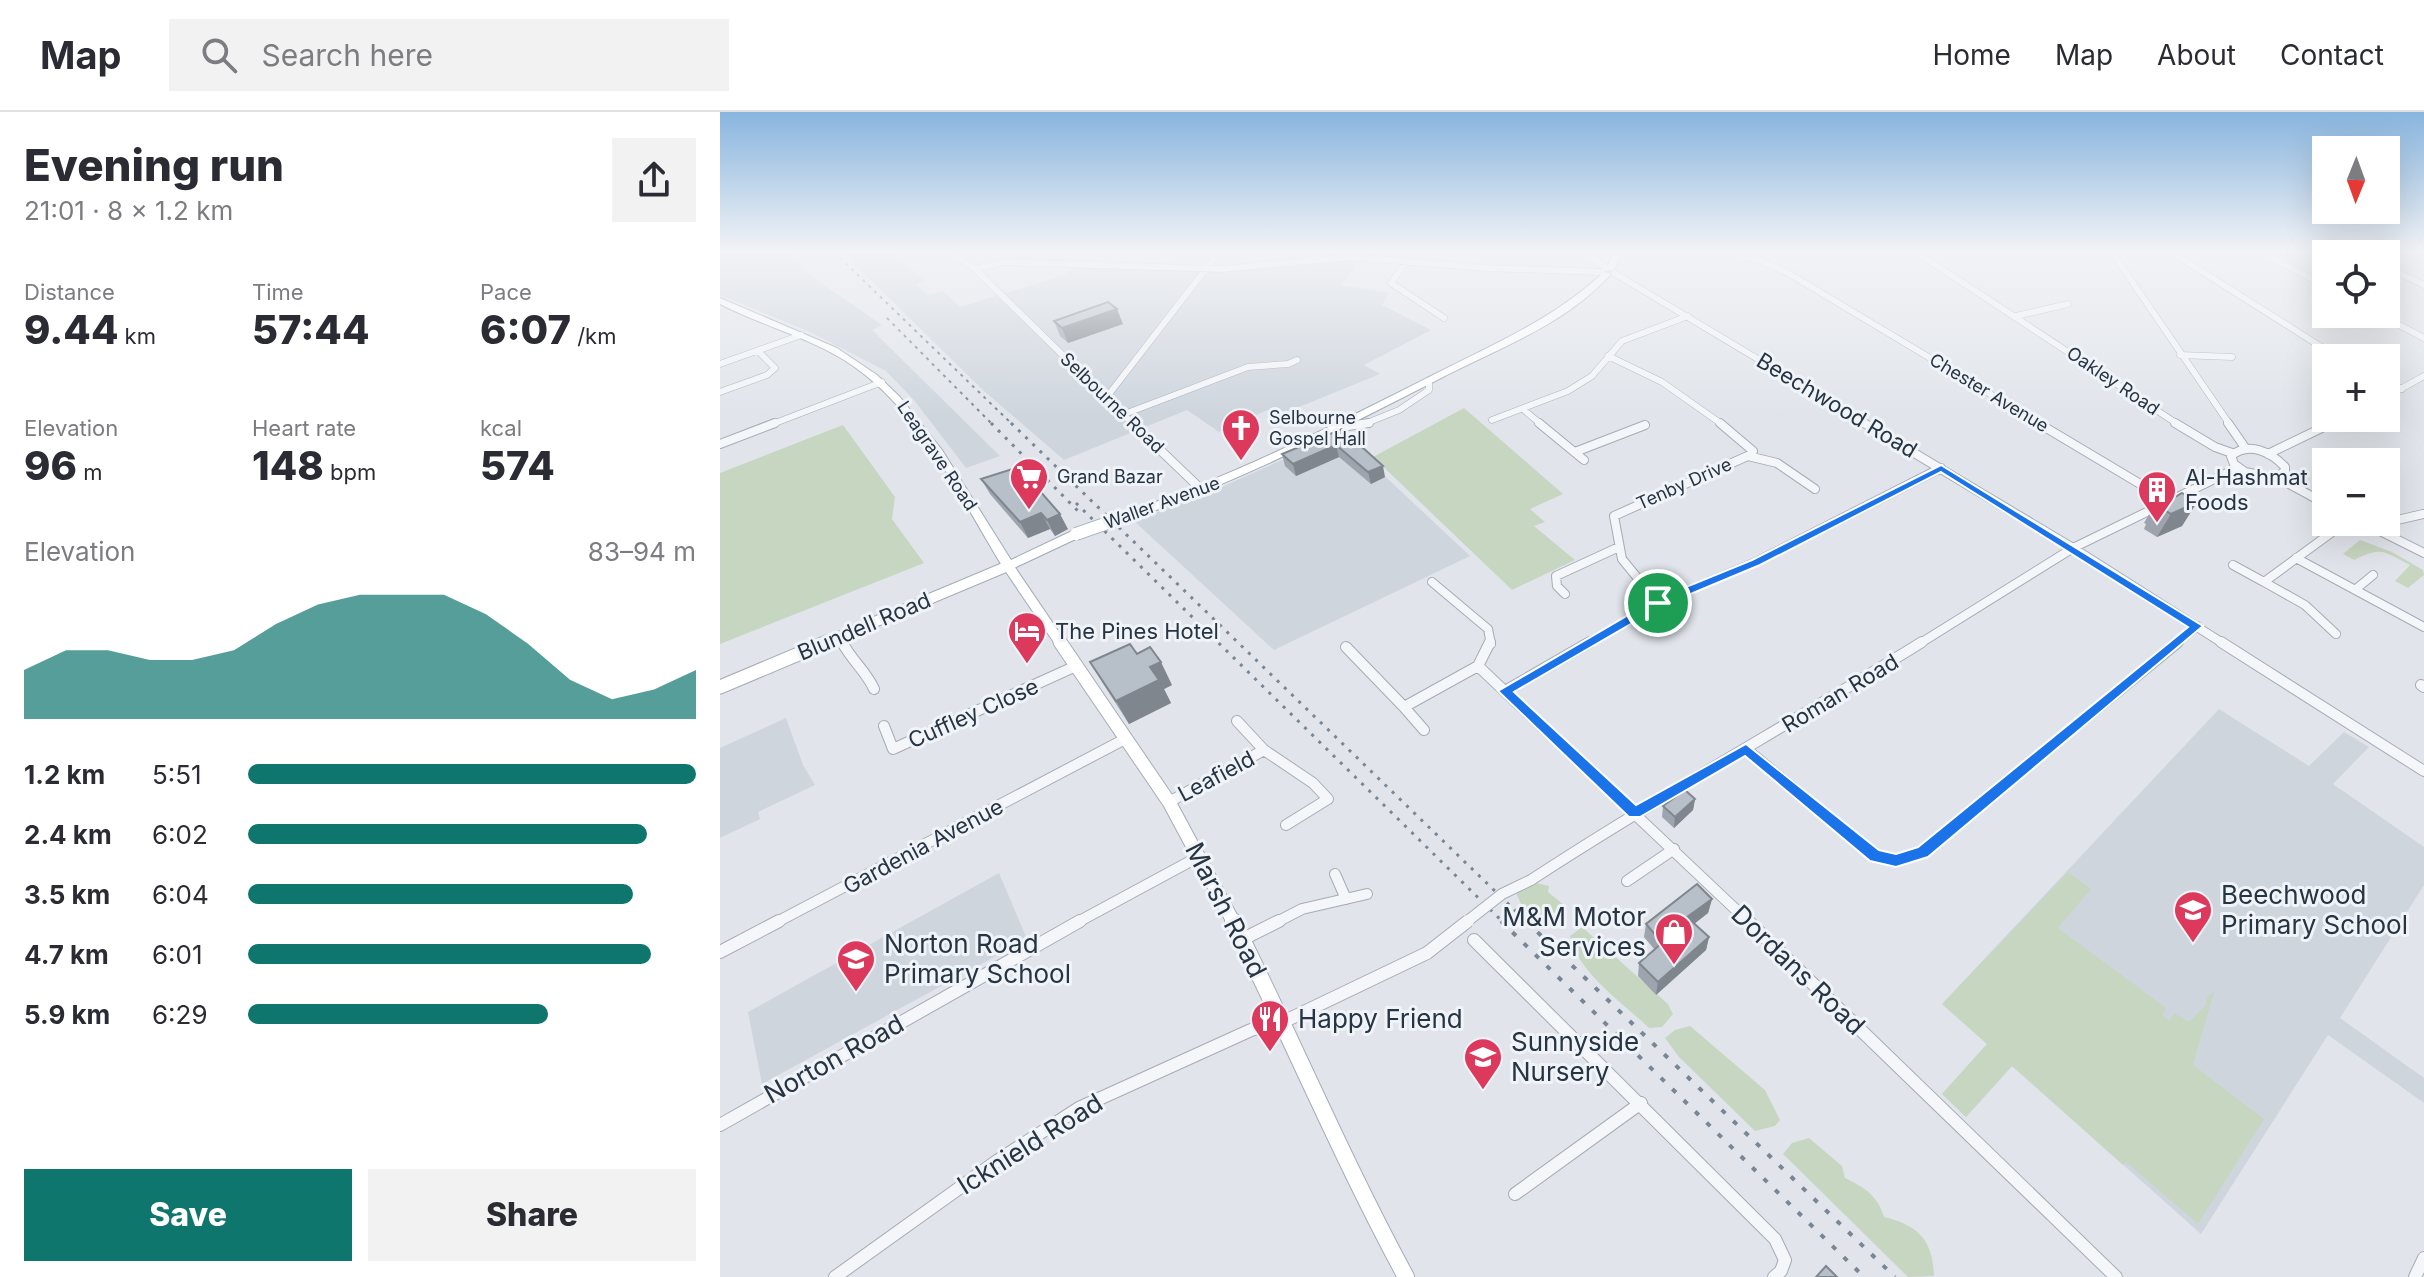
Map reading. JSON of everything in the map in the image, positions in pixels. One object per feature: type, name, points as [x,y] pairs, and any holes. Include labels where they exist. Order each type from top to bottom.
[{"type":"main road","name":"Leagrave Road","points":[[729,306],[848,358],[882,382],[911,414],[1008,566]]},
{"type":"main road","name":"Waller Avenue","points":[[1008,566],[1076,534],[1203,491],[1341,427],[1557,316],[1568,306]]},
{"type":"main road","points":[[994,542],[1019,551],[1048,547]]},
{"type":"main road","name":"Blundell Road","points":[[720,687],[1008,566]]},
{"type":"main road","name":"Marsh Road","points":[[1008,566],[1169,802],[1200,856],[1283,1022],[1376,1222],[1406,1277]]},
{"type":"street","name":"Selbourne Road","points":[[1010,306],[1203,491]]},
{"type":"street","points":[[1106,398],[1177,306]]},
{"type":"street","points":[[1426,306],[1444,318]]},
{"type":"street","name":"Beechwood Road","points":[[1671,306],[2073,548],[2424,771]]},
{"type":"street","name":"Chester Avenue","points":[[1844,306],[2167,500]]},
{"type":"street","name":"Oakley Road","points":[[2001,306],[2159,413],[2215,447],[2232,453]]},
{"type":"street","points":[[2016,316],[2058,306]]},
{"type":"street","points":[[2148,306],[2246,449]]},
{"type":"street","points":[[2257,306],[2317,344]]},
{"type":"street","points":[[1492,420],[1568,391],[1592,376],[1622,341],[1688,316]]},
{"type":"street","points":[[2400,325],[2424,338]]},
{"type":"street","points":[[720,364],[801,335]]},
{"type":"street","points":[[720,392],[767,375],[775,368],[758,351]]},
{"type":"street","points":[[2180,355],[2232,357]]},
{"type":"street","name":"Tenby Drive","points":[[1608,356],[1625,359],[1670,386],[1752,449],[1752,454],[1748,456],[1620,512],[1613,522],[1619,547]]},
{"type":"street","points":[[1122,415],[1248,367],[1288,364],[1297,360]]},
{"type":"street","points":[[2402,389],[2424,376]]},
{"type":"street","points":[[720,444],[882,382]]},
{"type":"street","points":[[1524,410],[1584,460]]},
{"type":"street","points":[[1575,452],[1645,425]]},
{"type":"street","points":[[2268,454],[2313,432]]},
{"type":"street","points":[[2277,477],[2282,475],[2285,467],[2268,454],[2246,449],[2232,453],[2231,459],[2237,468],[2253,475],[2277,477],[2312,496]]},
{"type":"street","points":[[1748,456],[1770,459],[1815,489]]},
{"type":"street","points":[[1505,691],[1658,603],[1756,562],[1941,468]]},
{"type":"street","name":"Roman Road","points":[[1283,1022],[1427,953],[1502,894],[1531,880],[1634,812],[1746,749],[2073,548],[2237,468]]},
{"type":"street","points":[[2400,519],[2424,514]]},
{"type":"street","points":[[2264,582],[2327,536]]},
{"type":"street","points":[[2390,536],[2424,553]]},
{"type":"street","points":[[1565,594],[1557,586],[1556,576],[1619,547],[1622,559],[1658,603]]},
{"type":"street","points":[[2296,558],[2424,627]]},
{"type":"street","points":[[2233,565],[2305,605],[2336,634]]},
{"type":"street","points":[[2356,589],[2373,575]]},
{"type":"street","points":[[1404,707],[1478,666],[1491,645],[1488,629],[1432,582]]},
{"type":"street","points":[[1746,749],[1875,856],[1896,861],[1922,852],[2197,626]]},
{"type":"street","points":[[839,637],[855,666],[867,673],[874,689]]},
{"type":"street","points":[[1346,647],[1424,730]]},
{"type":"street","name":"Cuffley Close","points":[[884,726],[893,749],[1076,666]]},
{"type":"street","name":"Dordans Road","points":[[1478,666],[1674,849],[2116,1277]]},
{"type":"street","name":"Leafield","points":[[1237,721],[1264,750],[1313,783],[1328,799],[1286,825]]},
{"type":"street","name":"Gardenia Avenue","points":[[720,952],[1125,739]]},
{"type":"street","name":"Leafield","points":[[1169,802],[1264,750]]},
{"type":"street","points":[[1627,881],[1674,849]]},
{"type":"street","name":"Norton Road","points":[[720,1125],[1032,947],[1200,856]]},
{"type":"street","points":[[1335,874],[1346,899]]},
{"type":"street","points":[[1243,939],[1302,909],[1367,894]]},
{"type":"street","points":[[1474,940],[1775,1239],[1785,1260],[1778,1274]]},
{"type":"street","name":"Icknield Road","points":[[835,1277],[997,1161],[1079,1108],[1251,1030],[1283,1022]]},
{"type":"street","points":[[1515,1194],[1641,1103]]},
{"type":"street","points":[[2415,1277],[2424,1258]]},
{"type":"shaded area","points":[[748,306],[855,306],[882,325],[872,330],[1000,456],[966,468],[914,400],[886,371],[810,332]]},
{"type":"shaded area","points":[[898,306],[1385,306],[1431,330],[1364,365],[1380,374],[1277,416],[1267,410],[1219,432],[1187,410],[1064,460],[984,391]]},
{"type":"shaded area","points":[[1340,434],[1470,556],[1274,650],[1134,521],[1215,490]]},
{"type":"shaded area","name":"Beechwood Primary School","points":[[2219,709],[2309,766],[2344,732],[2369,747],[2333,784],[2424,847],[2424,885],[2340,1018],[2424,1078],[2424,1103],[2328,1035],[2201,1234],[2012,1066],[1966,1117],[1942,1094],[1987,1044],[1942,1004]]},
{"type":"shaded area","points":[[786,718],[803,765],[815,785],[758,812],[760,819],[720,838],[720,748]]},
{"type":"shaded area","name":"Norton Road Primary School","points":[[999,873],[1027,939],[762,1084],[748,1012]]},
{"type":"green space","points":[[1464,408],[1563,494],[1530,509],[1545,522],[1534,526],[1575,560],[1512,590],[1373,457]]},
{"type":"green space","points":[[843,425],[895,497],[892,519],[924,563],[720,644],[720,473]]},
{"type":"green space","points":[[2360,540],[2392,552],[2423,570],[2424,575],[2408,588],[2395,581],[2410,565],[2382,552],[2354,560],[2343,554]]},
{"type":"green space","points":[[2068,872],[2091,889],[2058,928],[2166,1008],[2162,1015],[2170,1021],[2174,1013],[2189,1022],[2214,992],[2193,1065],[2264,1119],[2198,1224],[2126,1162],[2123,1165],[2012,1066],[1966,1117],[1942,1094],[1987,1044],[1942,1004]]},
{"type":"green space","points":[[1536,883],[1549,886],[1548,892],[1565,906],[1541,921],[1522,906],[1516,893]]},
{"type":"green space","points":[[1582,927],[1668,1004],[1673,1014],[1662,1027],[1649,1028],[1591,975],[1570,936]]},
{"type":"green space","points":[[1690,1026],[1765,1090],[1780,1120],[1775,1126],[1755,1131],[1679,1057],[1665,1038],[1675,1030]]},
{"type":"green space","points":[[1809,1138],[1842,1166],[1845,1178],[1874,1198],[1884,1217],[1906,1225],[1921,1236],[1931,1253],[1934,1276],[1908,1277],[1783,1154],[1792,1143]]},
{"type":"building","points":[[1096,306],[1117,309],[1062,328],[1054,321]]},
{"type":"building","points":[[1342,429],[1383,466],[1368,472],[1336,445],[1293,464],[1282,454]]},
{"type":"building","points":[[1019,467],[1060,514],[1047,520],[1041,513],[1020,522],[981,479]]},
{"type":"building","points":[[2182,493],[2197,502],[2171,514],[2157,505],[2163,502],[2158,499]]},
{"type":"building","points":[[1130,644],[1137,654],[1150,647],[1161,662],[1150,667],[1159,680],[1116,701],[1090,662]]},
{"type":"building","points":[[1685,790],[1695,799],[1675,817],[1663,806]]},
{"type":"building","points":[[1697,884],[1712,899],[1687,917],[1709,937],[1658,982],[1639,963],[1662,943],[1646,924]]},
{"type":"building","points":[[1826,1266],[1837,1277],[1816,1277]]},
{"type":"railway","points":[[890,306],[1013,425]]},
{"type":"railway","points":[[887,318],[993,425]]},
{"type":"railway","points":[[991,423],[1081,514]]},
{"type":"railway","points":[[1011,423],[1528,923]]},
{"type":"railway","points":[[1076,503],[1504,923]]},
{"type":"railway","points":[[1501,921],[1864,1277]]},
{"type":"railway","points":[[1526,921],[1895,1277]]},
{"type":"place","name":"Selbourne Gospel Hall","points":[[1241,462]]},
{"type":"place","name":"Grand Bazar","points":[[1029,511]]},
{"type":"place","name":"Al-Hashmat Foods","points":[[2157,524]]},
{"type":"place","name":"The Pines Hotel","points":[[1027,665]]},
{"type":"place","name":"Beechwood Primary School","points":[[2193,944]]},
{"type":"place","name":"M&M Motor Services","points":[[1674,966]]},
{"type":"place","name":"Norton Road Primary School","points":[[856,993]]},
{"type":"place","name":"Happy Friend","points":[[1270,1053]]},
{"type":"place","name":"Sunnyside Nursery","points":[[1483,1091]]},
{"type":"route","points":[[1941,468],[2197,626],[1922,852],[1896,861],[1875,856],[1746,749],[1634,812],[1505,691],[1658,603],[1756,562],[1941,468]]}]
